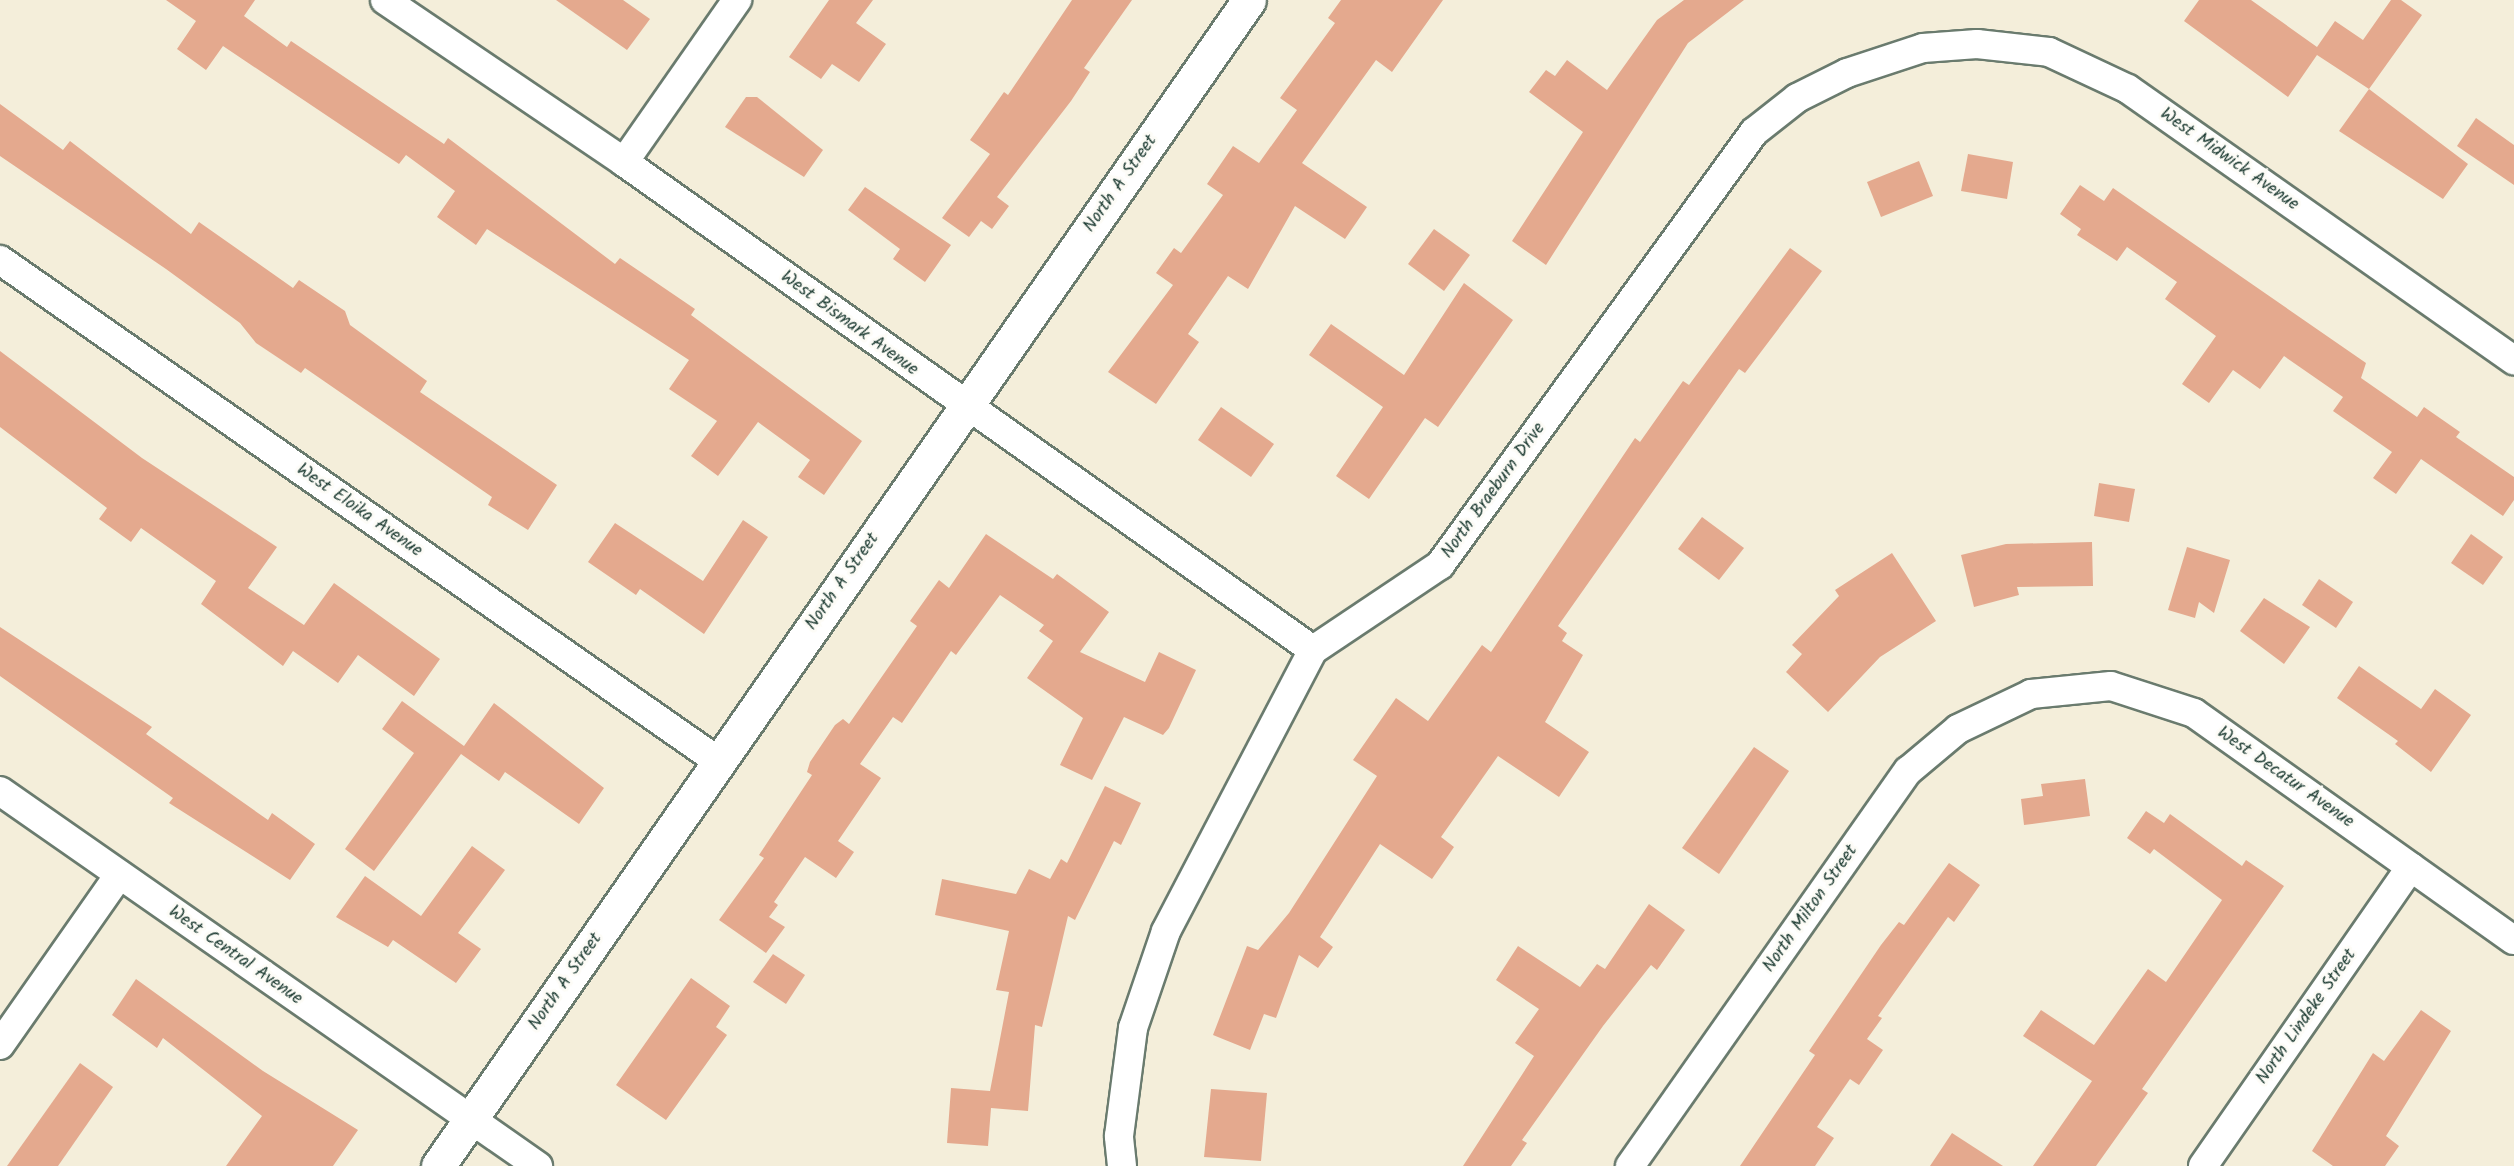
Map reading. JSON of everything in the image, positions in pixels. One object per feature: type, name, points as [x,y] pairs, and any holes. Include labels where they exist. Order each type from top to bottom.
[{"type":"street","name":"West Bismark Avenue","points":[[385,0],[624,162],[966,408],[1312,650]]},
{"type":"street","points":[[624,162],[737,0]]},
{"type":"street","name":"North A Street","points":[[438,1166],[1250,0]]},
{"type":"street","name":"West Midwick Avenue","points":[[1912,51],[1977,44],[2049,52],[2128,89],[2514,360]]},
{"type":"street","name":"North Braeburn Drive","points":[[1122,1166],[1119,1136],[1133,1028],[1166,931],[1312,650],[1440,565],[1754,132],[1797,98],[1847,73],[1912,51]]},
{"type":"street","name":"West Eloika Avenue","points":[[0,260],[718,761]]},
{"type":"street","name":"West Decatur Avenue","points":[[2031,694],[2111,686],[2194,713],[2514,940]]},
{"type":"street","name":"North Milton Street","points":[[1630,1166],[1908,771],[1958,729],[2031,694]]},
{"type":"street","name":"West Central Avenue","points":[[0,791],[538,1166]]},
{"type":"street","name":"North Lindeke Street","points":[[2203,1166],[2411,867]]},
{"type":"street","points":[[0,1045],[119,875]]},
{"type":"building","points":[[166,0],[255,0],[244,16],[287,47],[291,41],[444,144],[448,138],[615,264],[620,258],[695,309],[691,315],[862,441],[824,495],[798,477],[810,460],[758,422],[718,476],[691,456],[717,421],[669,389],[689,360],[487,229],[476,245],[437,217],[455,191],[406,155],[399,164],[223,46],[206,70],[177,49],[196,21]]},
{"type":"building","points":[[556,0],[623,0],[650,19],[627,50]]},
{"type":"building","points":[[829,0],[873,0],[856,23],[886,44],[859,82],[832,64],[821,79],[789,57]]},
{"type":"building","points":[[1072,0],[1132,0],[1084,68],[1090,72],[1071,101],[997,197],[1009,206],[992,229],[981,221],[969,237],[942,218],[990,154],[970,140],[1004,92],[1008,95]]},
{"type":"building","points":[[1341,0],[1443,0],[1392,72],[1376,60],[1302,163],[1367,207],[1345,239],[1295,206],[1248,289],[1228,276],[1188,334],[1199,342],[1156,404],[1108,372],[1173,285],[1156,273],[1174,248],[1181,253],[1223,195],[1207,184],[1233,146],[1259,163],[1297,110],[1280,98],[1335,23],[1328,18]]},
{"type":"building","points":[[1684,0],[1744,0],[1688,43],[1546,265],[1512,241],[1583,132],[1529,92],[1546,70],[1555,76],[1567,60],[1607,90],[1657,20]]},
{"type":"building","points":[[2199,0],[2251,0],[2317,47],[2335,21],[2363,40],[2391,0],[2401,0],[2422,15],[2369,89],[2317,55],[2288,97],[2184,21]]},
{"type":"building","points":[[2369,89],[2468,164],[2443,199],[2339,131]]},
{"type":"building","points":[[746,97],[757,97],[823,150],[804,177],[725,127]]},
{"type":"building","points":[[0,104],[63,150],[70,141],[191,234],[199,222],[293,288],[299,280],[345,311],[350,325],[427,381],[420,392],[557,485],[528,530],[488,505],[492,497],[305,368],[301,373],[256,343],[240,323],[166,269],[0,156]]},
{"type":"building","points":[[2476,118],[2514,145],[2514,185],[2457,146]]},
{"type":"building","points":[[1968,154],[2013,162],[2007,199],[1961,191]]},
{"type":"building","points":[[1919,161],[1933,196],[1881,217],[1867,182]]},
{"type":"building","points":[[2080,185],[2104,201],[2113,188],[2366,363],[2361,378],[2417,417],[2424,407],[2460,432],[2456,437],[2514,477],[2514,500],[2503,516],[2421,459],[2396,494],[2373,478],[2392,452],[2333,411],[2343,397],[2284,356],[2260,389],[2233,370],[2209,403],[2182,384],[2216,336],[2165,299],[2177,282],[2127,247],[2117,261],[2077,235],[2081,229],[2060,214]]},
{"type":"building","points":[[865,187],[951,245],[925,282],[893,259],[900,249],[848,210]]},
{"type":"building","points":[[1434,229],[1470,255],[1444,291],[1408,264]]},
{"type":"building","points":[[1790,248],[1822,271],[1745,373],[1739,369],[1558,626],[1567,633],[1562,641],[1583,655],[1545,722],[1589,752],[1559,797],[1498,756],[1441,837],[1454,847],[1432,879],[1380,844],[1320,937],[1333,947],[1318,968],[1299,955],[1276,1018],[1264,1014],[1250,1050],[1213,1035],[1247,946],[1258,950],[1289,913],[1377,776],[1353,760],[1396,698],[1428,721],[1482,645],[1491,652],[1635,438],[1640,442],[1683,381],[1689,385]]},
{"type":"building","points":[[1464,283],[1513,320],[1438,427],[1425,418],[1369,499],[1336,476],[1383,407],[1309,355],[1331,324],[1404,375]]},
{"type":"building","points":[[0,351],[142,458],[277,547],[248,588],[304,625],[334,583],[440,659],[414,696],[358,655],[338,683],[293,651],[283,666],[201,604],[216,581],[141,528],[131,542],[99,519],[107,508],[0,427]]},
{"type":"building","points":[[1221,407],[1274,444],[1251,477],[1198,440]]},
{"type":"building","points":[[2099,483],[2135,489],[2129,522],[2094,516]]},
{"type":"building","points":[[1702,517],[1744,548],[1719,580],[1678,549]]},
{"type":"building","points":[[743,520],[768,537],[704,634],[640,589],[636,595],[588,562],[615,523],[703,581]]},
{"type":"building","points":[[986,534],[1053,579],[1057,574],[1109,612],[1080,652],[1145,682],[1159,652],[1196,670],[1169,728],[1163,735],[1124,717],[1092,780],[1060,765],[1083,718],[1027,678],[1053,641],[1039,631],[1044,625],[1000,595],[956,655],[951,651],[902,723],[893,717],[860,764],[881,778],[838,841],[854,852],[836,878],[805,857],[774,902],[778,905],[769,917],[785,927],[766,953],[719,920],[764,858],[759,855],[812,775],[807,772],[810,762],[835,725],[843,719],[849,724],[917,626],[910,621],[939,580],[949,588]]},
{"type":"building","points":[[2471,534],[2503,557],[2483,585],[2451,563]]},
{"type":"building","points":[[2092,542],[2093,586],[2017,587],[2019,595],[1974,607],[1961,555],[2006,544]]},
{"type":"building","points":[[2187,547],[2230,560],[2214,613],[2199,602],[2195,618],[2168,610]]},
{"type":"building","points":[[1892,553],[1936,621],[1880,657],[1828,712],[1786,672],[1802,654],[1792,645],[1839,596],[1835,590]]},
{"type":"building","points":[[2319,579],[2353,602],[2336,628],[2302,605]]},
{"type":"building","points":[[2264,598],[2310,627],[2284,664],[2240,631]]},
{"type":"building","points":[[0,627],[152,727],[146,734],[268,820],[272,813],[315,844],[290,880],[169,803],[173,798],[0,676]]},
{"type":"building","points":[[2359,666],[2421,709],[2435,689],[2471,715],[2431,772],[2395,744],[2398,741],[2337,698]]},
{"type":"building","points":[[402,701],[464,746],[494,703],[604,788],[579,824],[505,772],[499,781],[461,754],[374,871],[345,849],[414,753],[382,729]]},
{"type":"building","points":[[1754,747],[1789,771],[1719,874],[1682,848]]},
{"type":"building","points":[[2085,779],[2090,816],[2024,825],[2021,799],[2043,796],[2041,784]]},
{"type":"building","points":[[1105,786],[1141,803],[1121,845],[1114,841],[1075,920],[1068,916],[1042,1027],[1035,1025],[1028,1111],[991,1108],[988,1146],[947,1143],[951,1088],[990,1091],[1009,992],[996,990],[1009,931],[935,915],[942,879],[1016,894],[1029,869],[1050,879],[1061,859],[1067,863]]},
{"type":"building","points":[[2146,811],[2164,823],[2170,814],[2242,866],[2246,860],[2284,886],[2142,1089],[2148,1093],[2096,1166],[2033,1166],[2092,1081],[2023,1036],[2041,1010],[2094,1045],[2148,969],[2166,982],[2222,900],[2154,849],[2150,854],[2127,838]]},
{"type":"building","points":[[472,846],[505,870],[458,933],[481,949],[456,983],[393,940],[388,947],[336,917],[365,876],[421,916]]},
{"type":"building","points":[[1949,863],[1980,885],[1954,922],[1948,917],[1878,1016],[1882,1018],[1867,1039],[1883,1050],[1859,1085],[1850,1079],[1817,1127],[1834,1138],[1815,1166],[1740,1166],[1815,1055],[1809,1051],[1881,945],[1899,922],[1904,925]]},
{"type":"building","points":[[1649,904],[1685,930],[1657,970],[1651,965],[1603,1026],[1522,1140],[1527,1143],[1511,1166],[1463,1166],[1534,1056],[1515,1043],[1539,1009],[1496,980],[1518,946],[1580,987],[1597,964],[1605,969]]},
{"type":"building","points":[[773,954],[805,975],[786,1004],[753,982]]},
{"type":"building","points":[[691,978],[730,1006],[716,1027],[727,1035],[666,1120],[616,1085]]},
{"type":"building","points":[[136,979],[263,1071],[358,1130],[333,1166],[226,1166],[262,1116],[163,1038],[157,1048],[112,1015]]},
{"type":"building","points":[[2421,1010],[2451,1031],[2386,1136],[2399,1146],[2385,1166],[2333,1166],[2312,1151],[2373,1053],[2384,1061]]},
{"type":"building","points":[[80,1063],[113,1087],[58,1166],[7,1166]]},
{"type":"building","points":[[1211,1089],[1267,1093],[1261,1161],[1204,1157]]},
{"type":"building","points":[[1952,1133],[2003,1166],[1930,1166]]}]
